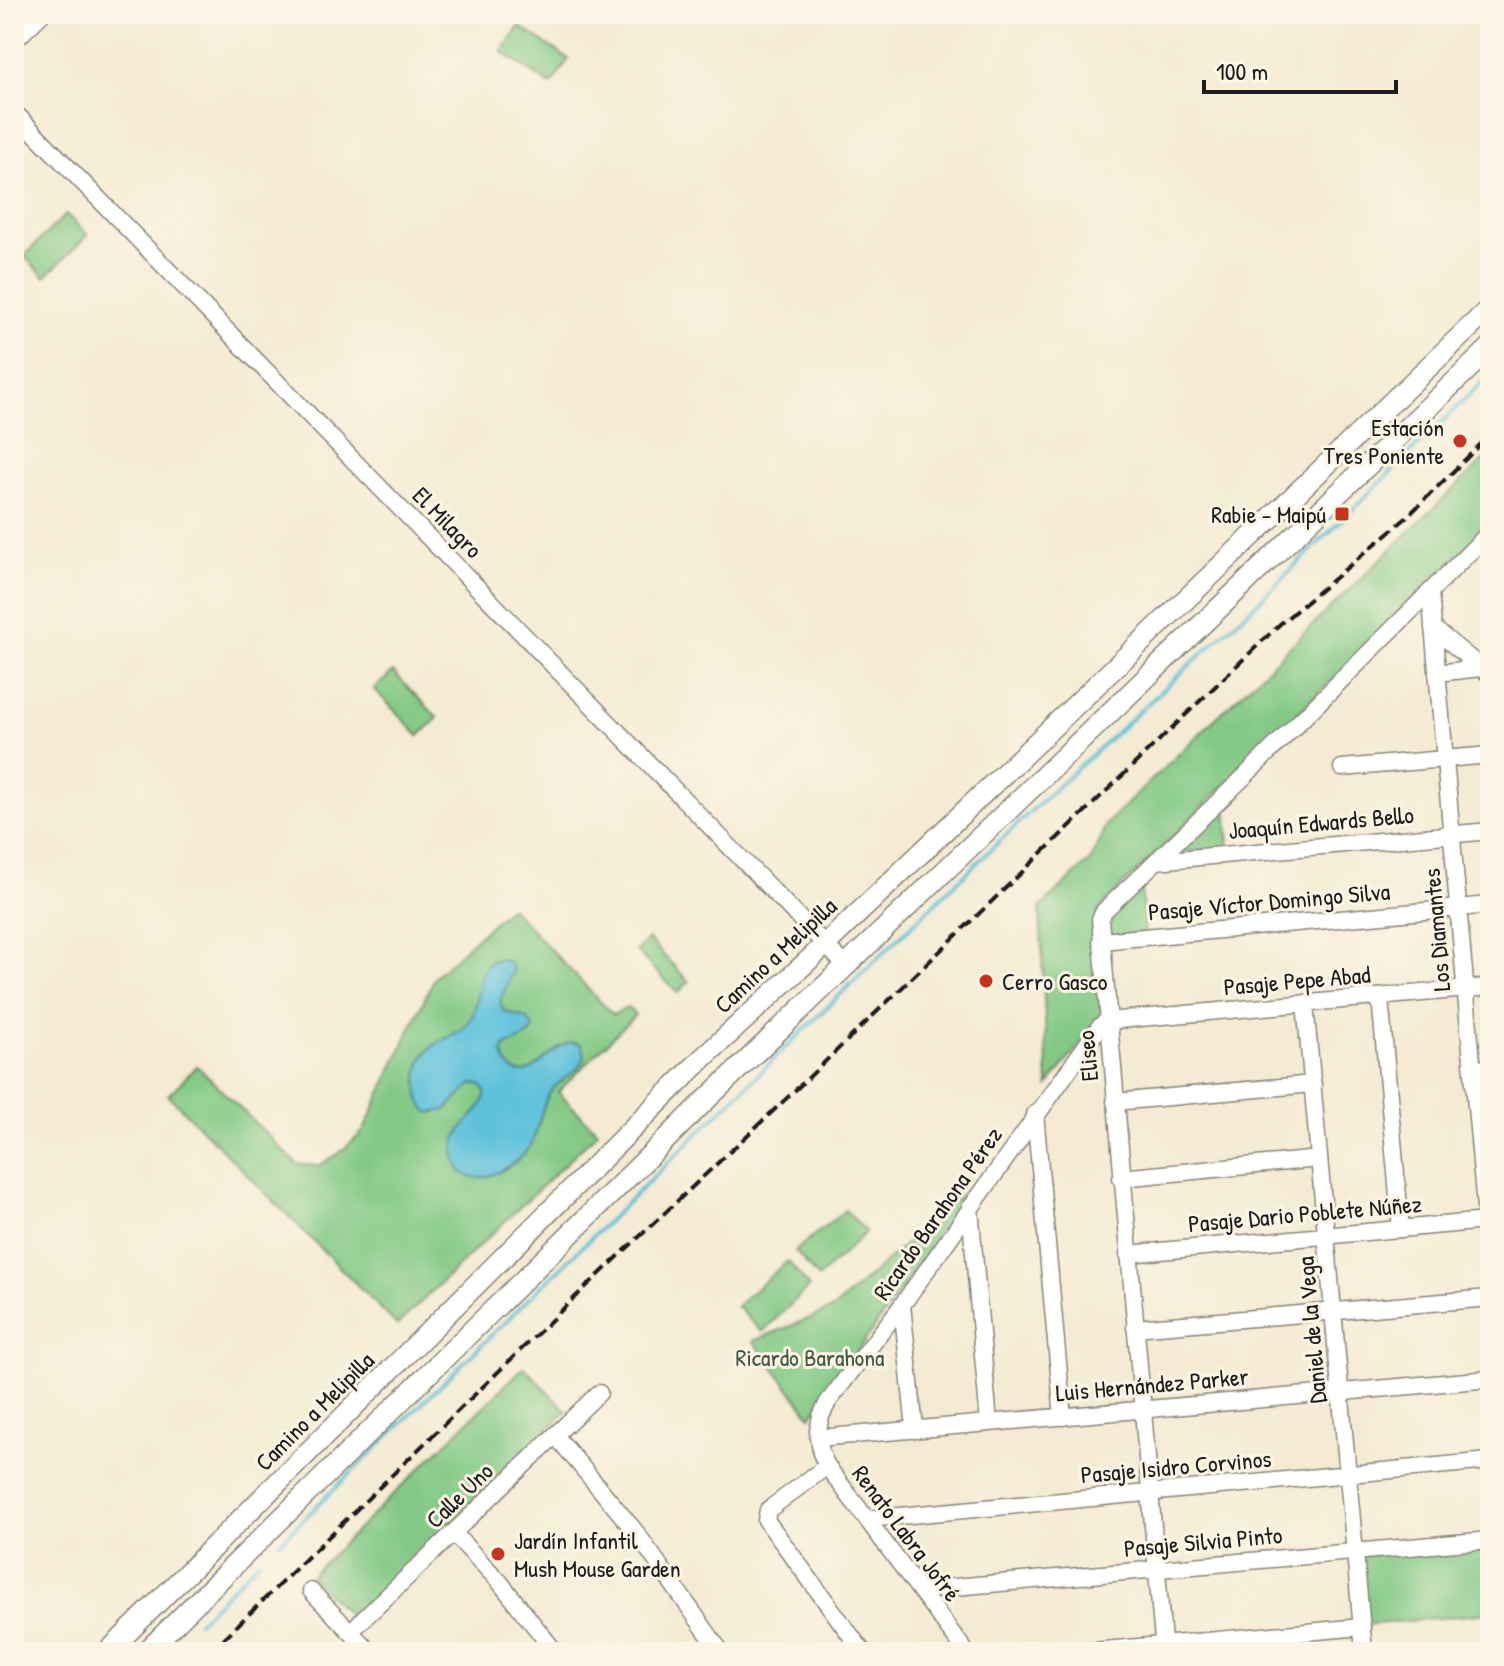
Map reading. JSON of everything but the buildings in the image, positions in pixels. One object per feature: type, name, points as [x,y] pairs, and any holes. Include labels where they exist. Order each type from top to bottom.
[{"type":"main road","name":"Camino a Melipilla","points":[[108,1652],[704,1057],[1490,308]]},
{"type":"main road","points":[[149,1650],[704,1102],[1490,348]]},
{"type":"main road","points":[[1236,552],[1256,573]]},
{"type":"main road","points":[[1146,638],[1167,659]]},
{"type":"main road","points":[[946,829],[967,850]]},
{"type":"street","points":[[14,41],[42,14]]},
{"type":"street","name":"El Milagro","points":[[14,112],[847,967]]},
{"type":"street","name":"Eliseo","points":[[1164,1648],[1100,919],[1104,911],[1488,539]]},
{"type":"street","name":"Los Diamantes","points":[[1430,592],[1465,989],[1485,1144],[1490,1263]]},
{"type":"street","points":[[1433,628],[1486,672]]},
{"type":"street","points":[[1437,673],[1486,672]]},
{"type":"street","points":[[1342,768],[1490,755]]},
{"type":"street","name":"Joaquín Edwards Bello","points":[[1156,861],[1490,831]]},
{"type":"street","name":"Pasaje Víctor Domingo Silva","points":[[1101,941],[1490,905]]},
{"type":"street","name":"Pasaje Pepe Abad","points":[[1107,1021],[1490,987]]},
{"type":"street","points":[[1380,997],[1401,1229]]},
{"type":"street","name":"Daniel de la Vega","points":[[1305,1003],[1364,1652]]},
{"type":"street","name":"Ricardo Barahona Pérez","points":[[818,1438],[819,1423],[828,1402],[902,1305],[1035,1114],[1100,1026],[1107,1021]]},
{"type":"street","points":[[1473,1069],[1490,1068]]},
{"type":"street","points":[[1115,1102],[1313,1084]]},
{"type":"street","points":[[1035,1114],[1063,1417]]},
{"type":"street","points":[[1121,1178],[1319,1159]]},
{"type":"street","points":[[970,1208],[989,1423]]},
{"type":"street","name":"Pasaje Dario Poblete Núñez","points":[[1128,1254],[1486,1221]]},
{"type":"street","points":[[1135,1328],[1490,1298]]},
{"type":"street","points":[[902,1305],[915,1430]]},
{"type":"street","name":"Luis Hernández Parker","points":[[818,1438],[1490,1379]]},
{"type":"street","name":"Calle Uno","points":[[351,1631],[599,1393]]},
{"type":"street","points":[[555,1435],[635,1531],[721,1652]]},
{"type":"street","name":"Renato Labra Jofré","points":[[818,1438],[827,1466],[966,1652]]},
{"type":"street","name":"Pasaje Isidro Corvinos","points":[[867,1519],[1490,1461]]},
{"type":"street","points":[[827,1466],[768,1510],[766,1520],[863,1652]]},
{"type":"street","points":[[454,1534],[499,1581],[555,1652]]},
{"type":"street","name":"Pasaje Silvia Pinto","points":[[920,1590],[1490,1540]]},
{"type":"street","points":[[311,1591],[370,1652]]},
{"type":"street","points":[[1082,1652],[1164,1648],[1362,1627]]},
{"type":"green space","points":[[519,26],[569,59],[551,85],[502,52]]},
{"type":"green space","points":[[66,214],[88,235],[45,277],[24,256]]},
{"type":"green space","points":[[1490,454],[1490,524],[1098,910],[1103,1015],[1048,1086],[1040,908],[1091,860],[1107,823]]},
{"type":"green space","points":[[393,672],[438,718],[419,736],[374,689]]},
{"type":"green space","points":[[1226,806],[1229,849],[1175,853]]},
{"type":"green space","points":[[1141,888],[1145,932],[1109,937],[1108,920]]},
{"type":"green space","points":[[510,907],[613,1015],[628,1007],[635,1015],[558,1092],[598,1132],[397,1325],[168,1095],[197,1066],[297,1164],[318,1166],[338,1154],[363,1132],[435,976]]},
{"type":"green space","points":[[648,939],[689,982],[678,993],[636,951]]},
{"type":"green space","name":"Ricardo Barahona","points":[[984,1174],[811,1416],[753,1341],[833,1309]]},
{"type":"green space","points":[[845,1210],[866,1232],[818,1278],[795,1251]]},
{"type":"green space","points":[[788,1261],[809,1287],[762,1332],[736,1306]]},
{"type":"green space","points":[[524,1367],[567,1411],[354,1620],[310,1576]]},
{"type":"green space","points":[[1490,1543],[1490,1613],[1365,1625],[1359,1555]]},
{"type":"water","points":[[500,959],[509,962],[513,971],[501,999],[501,1007],[506,1012],[527,1018],[534,1029],[525,1038],[504,1047],[508,1065],[522,1073],[529,1071],[571,1042],[581,1044],[585,1054],[579,1066],[549,1094],[533,1140],[524,1154],[493,1174],[470,1177],[462,1172],[454,1149],[461,1130],[480,1108],[485,1091],[481,1085],[472,1084],[446,1110],[430,1113],[419,1098],[419,1069],[430,1049],[465,1026],[475,1008],[486,966]]},
{"type":"waterway","points":[[280,1542],[857,978],[1030,812],[1256,604],[1490,375]]},
{"type":"waterway","points":[[198,1622],[260,1560]]},
{"type":"railway","points":[[210,1652],[570,1302],[806,1080],[1280,624],[1405,519],[1490,435]]},
{"type":"place","name":"Estación Tres Poniente","points":[[1460,441]]},
{"type":"place","name":"Rabie - Maipú","points":[[1342,514]]},
{"type":"place","name":"Cerro Gasco","points":[[986,981]]},
{"type":"place","name":"Jardín Infantil Mush Mouse Garden","points":[[498,1554]]}]
